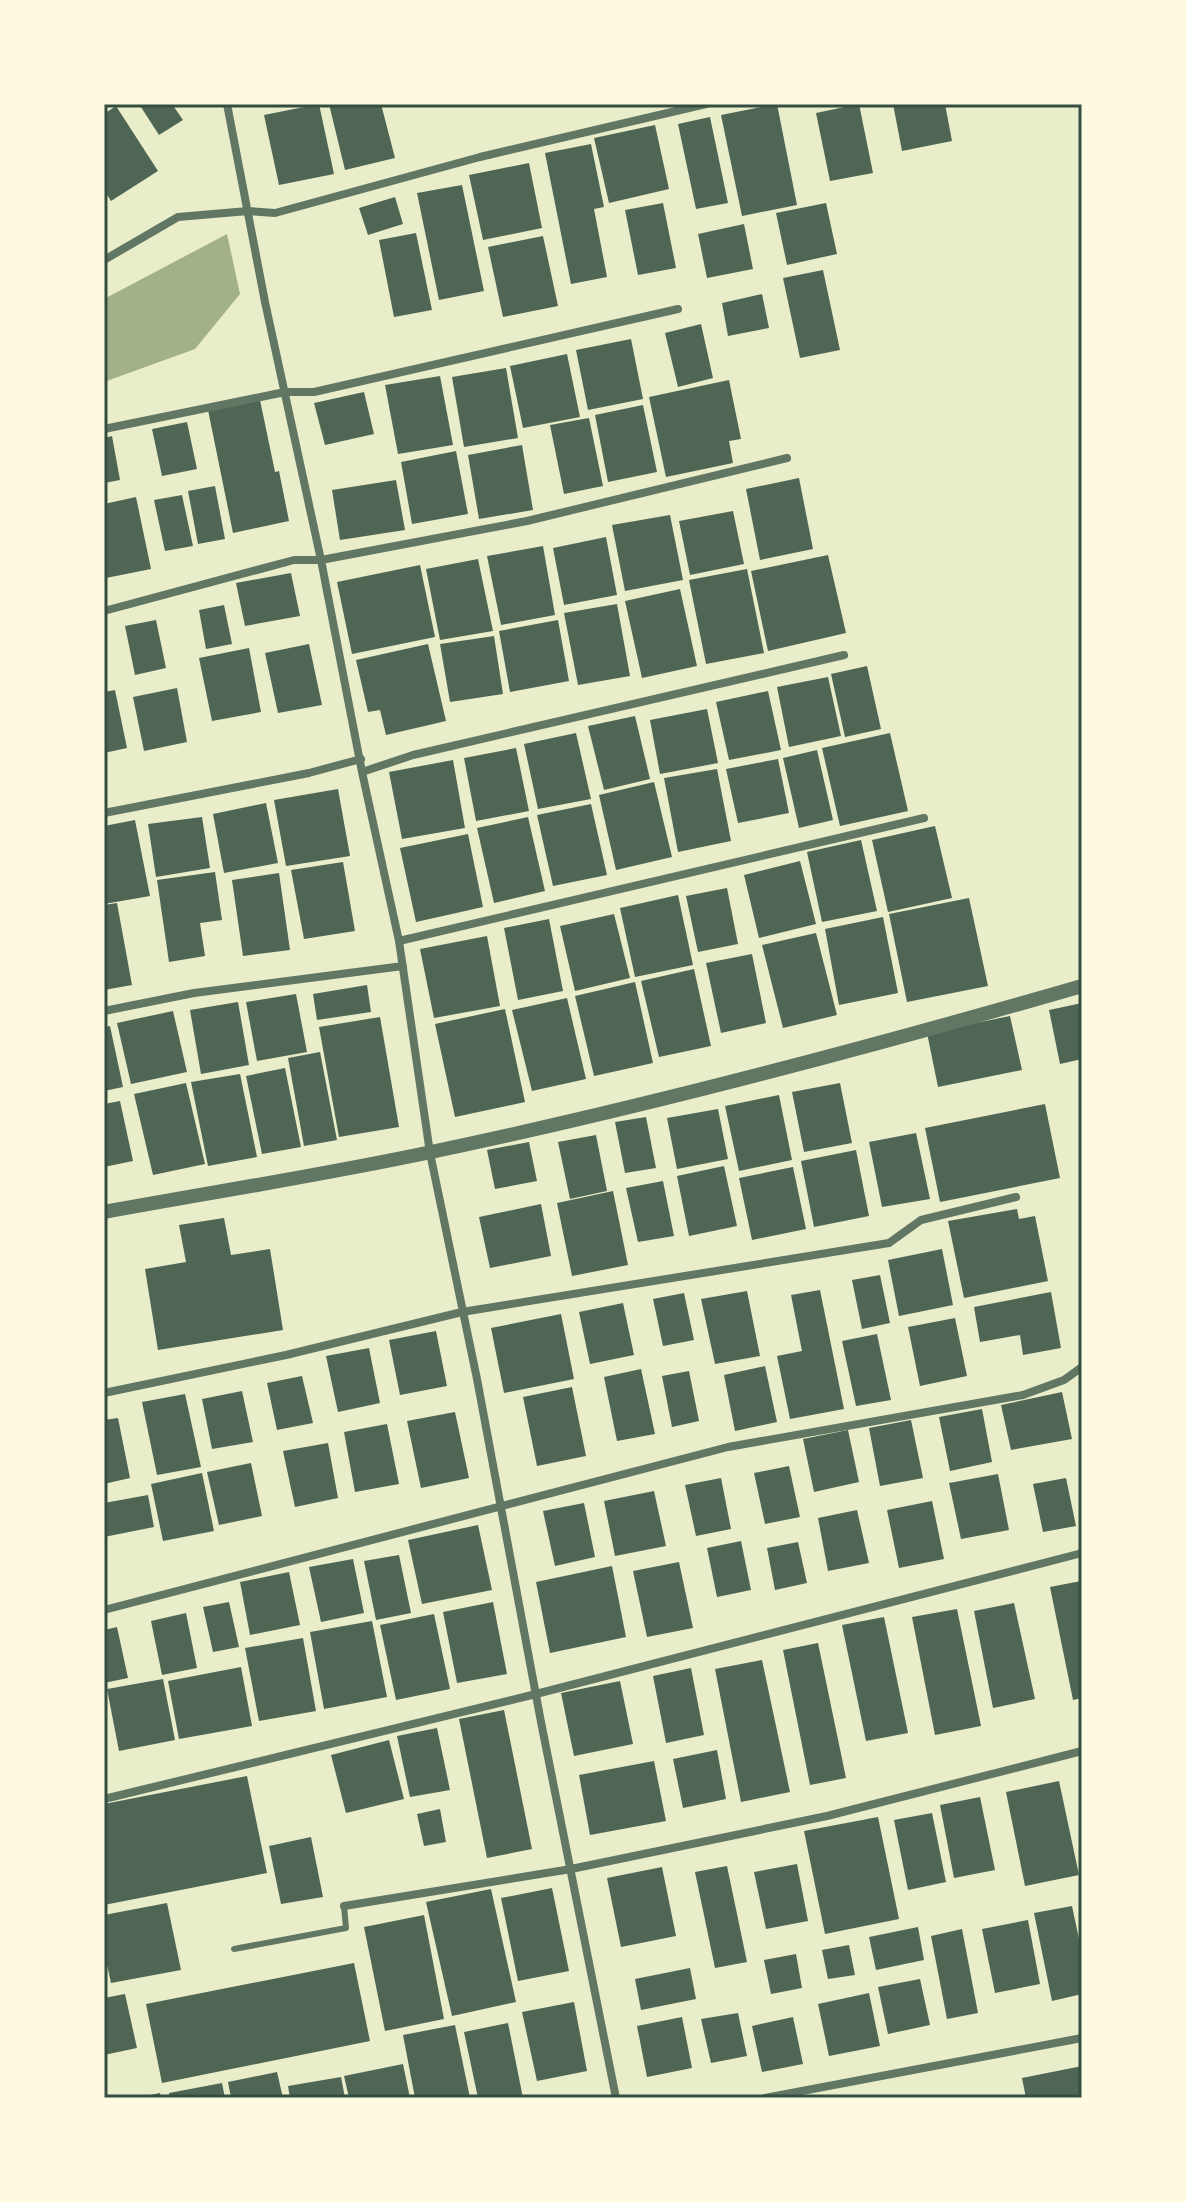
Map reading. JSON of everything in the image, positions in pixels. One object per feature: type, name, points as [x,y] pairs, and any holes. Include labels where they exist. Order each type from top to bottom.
[{"type":"street","points":[[227,104],[399,941],[430,1153],[616,2098]]},
{"type":"street","points":[[104,260],[178,217],[248,211],[275,213],[480,157],[706,104]]},
{"type":"street","points":[[104,429],[285,392],[314,392],[678,309]]},
{"type":"street","points":[[104,611],[294,560],[321,560],[527,521],[787,458]]},
{"type":"street","points":[[362,772],[413,755],[844,655]]},
{"type":"street","points":[[104,813],[309,773],[361,759]]},
{"type":"street","points":[[399,941],[924,818]]},
{"type":"street","points":[[104,1011],[194,993],[403,966]]},
{"type":"street","points":[[104,1212],[430,1153],[655,1101],[906,1037],[1082,986]]},
{"type":"street","points":[[104,1393],[286,1355],[462,1312],[889,1243],[921,1220],[1016,1197]]},
{"type":"street","points":[[104,1610],[728,1447],[1023,1395],[1064,1380],[1082,1367]]},
{"type":"street","points":[[104,1799],[536,1694],[1082,1553]]},
{"type":"street","points":[[344,1906],[571,1869],[827,1816],[1082,1751]]},
{"type":"street","points":[[765,2098],[1082,2038]]},
{"type":"lane","points":[[234,1949],[346,1928],[344,1906]]},
{"type":"shaded area","points":[[227,234],[240,294],[195,349],[104,382],[104,299]]},
{"type":"building","points":[[139,104],[172,104],[183,120],[159,135]]},
{"type":"building","points":[[319,104],[334,174],[279,185],[264,115]]},
{"type":"building","points":[[329,104],[381,104],[395,158],[345,170]]},
{"type":"building","points":[[777,104],[797,205],[742,216],[721,115]]},
{"type":"building","points":[[859,104],[873,173],[830,181],[816,113]]},
{"type":"building","points":[[893,104],[945,104],[952,141],[902,151]]},
{"type":"building","points":[[116,106],[158,171],[111,201],[104,190],[104,114]]},
{"type":"building","points":[[710,117],[728,203],[696,209],[678,124]]},
{"type":"building","points":[[655,125],[669,189],[609,203],[594,138]]},
{"type":"building","points":[[591,144],[604,207],[594,209],[607,277],[571,284],[545,153]]},
{"type":"building","points":[[529,163],[542,228],[483,240],[469,175]]},
{"type":"building","points":[[462,185],[484,291],[439,300],[417,193]]},
{"type":"building","points":[[395,197],[403,224],[368,235],[359,208]]},
{"type":"building","points":[[663,203],[676,268],[638,275],[625,210]]},
{"type":"building","points":[[826,203],[837,254],[787,265],[776,213]]},
{"type":"building","points":[[744,224],[753,269],[707,278],[698,234]]},
{"type":"building","points":[[416,233],[432,310],[394,317],[379,240]]},
{"type":"building","points":[[543,236],[558,306],[503,317],[488,247]]},
{"type":"building","points":[[823,270],[840,350],[800,358],[783,278]]},
{"type":"building","points":[[762,294],[769,328],[728,336],[722,303]]},
{"type":"building","points":[[701,324],[713,378],[678,387],[665,333]]},
{"type":"building","points":[[631,339],[643,399],[588,410],[576,350]]},
{"type":"building","points":[[567,354],[580,417],[523,428],[510,366]]},
{"type":"building","points":[[506,368],[518,438],[464,447],[452,377]]},
{"type":"building","points":[[440,376],[453,445],[398,454],[385,385]]},
{"type":"building","points":[[729,380],[741,439],[729,441],[733,463],[666,477],[649,397]]},
{"type":"building","points":[[364,392],[374,434],[325,445],[314,403]]},
{"type":"building","points":[[260,400],[289,521],[233,533],[208,410]]},
{"type":"building","points":[[643,405],[657,472],[608,482],[595,415]]},
{"type":"building","points":[[589,418],[603,486],[564,494],[550,425]]},
{"type":"building","points":[[187,422],[197,469],[162,476],[152,429]]},
{"type":"building","points":[[112,436],[120,480],[104,483],[104,438]]},
{"type":"building","points":[[522,445],[533,510],[479,519],[468,455]]},
{"type":"building","points":[[456,451],[468,514],[412,524],[401,462]]},
{"type":"building","points":[[799,478],[813,549],[760,560],[746,489]]},
{"type":"building","points":[[396,480],[405,530],[340,540],[332,490]]},
{"type":"building","points":[[215,486],[225,539],[198,544],[188,491]]},
{"type":"building","points":[[182,495],[193,546],[165,551],[154,500]]},
{"type":"building","points":[[136,497],[151,569],[106,578],[104,504]]},
{"type":"building","points":[[733,511],[744,564],[690,575],[679,521]]},
{"type":"building","points":[[670,515],[683,580],[625,591],[612,525]]},
{"type":"building","points":[[606,537],[617,595],[564,605],[553,548]]},
{"type":"building","points":[[543,546],[555,615],[501,625],[487,556]]},
{"type":"building","points":[[828,555],[846,633],[768,651],[751,571]]},
{"type":"building","points":[[478,559],[493,631],[440,640],[426,569]]},
{"type":"building","points":[[420,565],[435,637],[352,654],[337,582]]},
{"type":"building","points":[[747,569],[764,653],[706,664],[689,580]]},
{"type":"building","points":[[291,573],[300,616],[245,626],[236,583]]},
{"type":"building","points":[[680,589],[697,666],[642,678],[625,601]]},
{"type":"building","points":[[617,604],[630,676],[578,685],[564,613]]},
{"type":"building","points":[[224,605],[232,644],[206,649],[199,610]]},
{"type":"building","points":[[156,620],[166,668],[135,675],[125,626]]},
{"type":"building","points":[[558,620],[569,681],[510,692],[499,631]]},
{"type":"building","points":[[494,636],[503,694],[450,702],[440,644]]},
{"type":"building","points":[[309,644],[322,705],[278,713],[265,653]]},
{"type":"building","points":[[428,644],[446,721],[386,735],[380,710],[368,712],[356,660]]},
{"type":"building","points":[[249,648],[261,712],[212,721],[199,658]]},
{"type":"building","points":[[867,666],[881,729],[845,737],[831,674]]},
{"type":"building","points":[[828,677],[841,736],[789,747],[777,687]]},
{"type":"building","points":[[177,688],[187,742],[144,751],[133,697]]},
{"type":"building","points":[[115,690],[127,748],[104,753],[104,692]]},
{"type":"building","points":[[768,691],[781,750],[729,760],[716,702]]},
{"type":"building","points":[[707,709],[718,763],[660,774],[650,720]]},
{"type":"building","points":[[635,716],[650,779],[604,790],[588,726]]},
{"type":"building","points":[[576,733],[591,799],[538,809],[524,744]]},
{"type":"building","points":[[890,733],[908,811],[840,826],[822,748]]},
{"type":"building","points":[[516,748],[529,811],[476,821],[464,758]]},
{"type":"building","points":[[817,750],[833,820],[799,828],[783,758]]},
{"type":"building","points":[[778,759],[789,813],[738,823],[726,769]]},
{"type":"building","points":[[453,760],[465,828],[402,839],[389,772]]},
{"type":"building","points":[[717,769],[731,841],[678,852],[664,778]]},
{"type":"building","points":[[654,782],[672,857],[616,870],[599,795]]},
{"type":"building","points":[[338,789],[350,856],[286,866],[274,800]]},
{"type":"building","points":[[266,803],[278,863],[224,873],[213,814]]},
{"type":"building","points":[[591,804],[607,875],[553,886],[537,815]]},
{"type":"building","points":[[202,817],[210,868],[156,877],[148,824]]},
{"type":"building","points":[[528,817],[545,891],[494,903],[477,828]]},
{"type":"building","points":[[135,820],[150,896],[104,904],[104,826]]},
{"type":"building","points":[[935,826],[952,898],[888,912],[872,840]]},
{"type":"building","points":[[468,834],[483,907],[416,922],[400,848]]},
{"type":"building","points":[[861,840],[877,911],[822,922],[807,852]]},
{"type":"building","points":[[800,861],[816,924],[759,938],[744,875]]},
{"type":"building","points":[[343,862],[355,931],[304,939],[291,870]]},
{"type":"building","points":[[215,872],[222,920],[200,923],[205,956],[169,962],[157,880]]},
{"type":"building","points":[[279,873],[290,950],[243,956],[232,880]]},
{"type":"building","points":[[727,888],[738,944],[698,952],[686,896]]},
{"type":"building","points":[[678,895],[693,965],[635,977],[620,908]]},
{"type":"building","points":[[969,898],[988,986],[907,1002],[889,914]]},
{"type":"building","points":[[117,903],[132,985],[104,990],[104,905]]},
{"type":"building","points":[[614,914],[630,978],[575,991],[560,926]]},
{"type":"building","points":[[883,917],[898,993],[839,1005],[825,929]]},
{"type":"building","points":[[549,919],[563,991],[518,1000],[504,928]]},
{"type":"building","points":[[816,933],[837,1015],[783,1028],[762,945]]},
{"type":"building","points":[[487,936],[500,1006],[434,1018],[420,949]]},
{"type":"building","points":[[752,954],[766,1023],[721,1033],[706,963]]},
{"type":"building","points":[[694,969],[711,1046],[659,1057],[641,981]]},
{"type":"building","points":[[635,982],[653,1063],[594,1076],[575,996]]},
{"type":"building","points":[[367,985],[371,1012],[317,1020],[313,994]]},
{"type":"building","points":[[296,994],[307,1052],[257,1061],[246,1002]]},
{"type":"building","points":[[567,998],[586,1079],[532,1091],[512,1010]]},
{"type":"building","points":[[238,1002],[249,1065],[201,1074],[190,1010]]},
{"type":"building","points":[[1082,1003],[1082,1059],[1060,1064],[1049,1010]]},
{"type":"building","points":[[505,1009],[525,1102],[455,1117],[435,1024]]},
{"type":"building","points":[[173,1011],[187,1072],[131,1084],[117,1023]]},
{"type":"building","points":[[1010,1016],[1022,1070],[938,1087],[927,1033]]},
{"type":"building","points":[[380,1017],[399,1127],[339,1137],[319,1027]]},
{"type":"building","points":[[110,1026],[123,1087],[104,1091],[104,1027]]},
{"type":"building","points":[[320,1052],[337,1140],[304,1146],[288,1058]]},
{"type":"building","points":[[285,1068],[301,1147],[262,1154],[246,1076]]},
{"type":"building","points":[[240,1074],[257,1157],[208,1166],[191,1082]]},
{"type":"building","points":[[186,1083],[205,1164],[153,1175],[134,1094]]},
{"type":"building","points":[[840,1083],[852,1143],[804,1152],[792,1092]]},
{"type":"building","points":[[779,1095],[792,1160],[739,1171],[725,1106]]},
{"type":"building","points":[[120,1101],[133,1161],[104,1167],[104,1104]]},
{"type":"building","points":[[1045,1104],[1060,1178],[940,1202],[925,1128]]},
{"type":"building","points":[[718,1109],[728,1159],[677,1169],[667,1118]]},
{"type":"building","points":[[646,1117],[656,1168],[625,1173],[615,1122]]},
{"type":"building","points":[[916,1133],[930,1199],[882,1207],[869,1142]]},
{"type":"building","points":[[596,1135],[607,1191],[570,1199],[558,1142]]},
{"type":"building","points":[[529,1142],[537,1181],[495,1189],[487,1150]]},
{"type":"building","points":[[856,1150],[869,1216],[814,1227],[801,1161]]},
{"type":"building","points":[[724,1166],[737,1226],[689,1236],[677,1176]]},
{"type":"building","points":[[793,1167],[806,1229],[752,1240],[739,1178]]},
{"type":"building","points":[[663,1181],[674,1236],[638,1242],[626,1188]]},
{"type":"building","points":[[613,1191],[628,1265],[572,1276],[557,1203]]},
{"type":"building","points":[[541,1204],[551,1256],[490,1268],[479,1217]]},
{"type":"building","points":[[1017,1209],[1019,1219],[1035,1216],[1048,1281],[964,1298],[948,1221]]},
{"type":"building","points":[[224,1218],[231,1255],[270,1249],[283,1330],[158,1350],[145,1269],[186,1262],[179,1225]]},
{"type":"building","points":[[942,1249],[953,1305],[899,1316],[888,1260]]},
{"type":"building","points":[[880,1275],[890,1323],[862,1329],[852,1280]]},
{"type":"building","points":[[820,1290],[844,1409],[790,1419],[777,1356],[802,1351],[791,1295]]},
{"type":"building","points":[[747,1291],[760,1356],[715,1364],[701,1299]]},
{"type":"building","points":[[1051,1292],[1061,1348],[1023,1355],[1020,1335],[980,1342],[974,1307]]},
{"type":"building","points":[[684,1293],[694,1340],[663,1346],[653,1299]]},
{"type":"building","points":[[623,1303],[634,1355],[590,1364],[579,1312]]},
{"type":"building","points":[[561,1314],[574,1379],[504,1393],[491,1328]]},
{"type":"building","points":[[955,1318],[967,1376],[920,1386],[908,1327]]},
{"type":"building","points":[[436,1331],[447,1386],[400,1395],[389,1340]]},
{"type":"building","points":[[877,1334],[891,1400],[856,1406],[842,1341]]},
{"type":"building","points":[[369,1348],[380,1403],[338,1412],[326,1356]]},
{"type":"building","points":[[765,1366],[777,1422],[735,1431],[724,1375]]},
{"type":"building","points":[[641,1369],[655,1434],[617,1441],[604,1377]]},
{"type":"building","points":[[689,1371],[699,1421],[672,1427],[662,1376]]},
{"type":"building","points":[[302,1376],[313,1423],[277,1430],[267,1383]]},
{"type":"building","points":[[572,1387],[586,1456],[537,1466],[523,1397]]},
{"type":"building","points":[[242,1391],[253,1442],[212,1449],[202,1399]]},
{"type":"building","points":[[1062,1392],[1072,1439],[1011,1450],[1001,1405]]},
{"type":"building","points":[[185,1394],[201,1467],[157,1475],[142,1402]]},
{"type":"building","points":[[982,1409],[992,1462],[950,1471],[939,1417]]},
{"type":"building","points":[[455,1412],[469,1478],[421,1488],[407,1421]]},
{"type":"building","points":[[118,1418],[130,1478],[104,1484],[104,1420]]},
{"type":"building","points":[[911,1420],[923,1478],[880,1486],[869,1428]]},
{"type":"building","points":[[387,1424],[399,1484],[355,1492],[344,1432]]},
{"type":"building","points":[[848,1430],[859,1482],[814,1492],[803,1439]]},
{"type":"building","points":[[328,1443],[338,1498],[295,1507],[283,1451]]},
{"type":"building","points":[[251,1463],[262,1516],[219,1525],[207,1472]]},
{"type":"building","points":[[789,1466],[800,1517],[765,1524],[754,1473]]},
{"type":"building","points":[[202,1473],[214,1531],[163,1541],[151,1484]]},
{"type":"building","points":[[998,1474],[1009,1530],[961,1539],[949,1483]]},
{"type":"building","points":[[721,1478],[731,1529],[696,1536],[685,1485]]},
{"type":"building","points":[[1066,1478],[1076,1526],[1043,1532],[1033,1484]]},
{"type":"building","points":[[654,1491],[666,1546],[615,1556],[604,1501]]},
{"type":"building","points":[[148,1495],[154,1527],[104,1537],[104,1503]]},
{"type":"building","points":[[932,1501],[944,1559],[899,1568],[887,1510]]},
{"type":"building","points":[[584,1503],[595,1557],[555,1566],[543,1511]]},
{"type":"building","points":[[857,1510],[869,1563],[828,1571],[818,1518]]},
{"type":"building","points":[[478,1525],[492,1590],[422,1604],[408,1540]]},
{"type":"building","points":[[741,1541],[751,1590],[717,1597],[707,1548]]},
{"type":"building","points":[[798,1542],[807,1583],[775,1590],[767,1548]]},
{"type":"building","points":[[399,1555],[411,1613],[376,1620],[364,1561]]},
{"type":"building","points":[[353,1559],[364,1613],[321,1622],[309,1567]]},
{"type":"building","points":[[679,1562],[693,1628],[647,1637],[633,1571]]},
{"type":"building","points":[[612,1566],[626,1637],[550,1653],[536,1582]]},
{"type":"building","points":[[289,1572],[300,1625],[250,1635],[240,1582]]},
{"type":"building","points":[[1081,1581],[1082,1698],[1073,1700],[1050,1587]]},
{"type":"building","points":[[229,1602],[239,1647],[213,1652],[203,1607]]},
{"type":"building","points":[[493,1602],[507,1674],[457,1683],[443,1612]]},
{"type":"building","points":[[1014,1603],[1035,1699],[993,1708],[974,1611]]},
{"type":"building","points":[[957,1609],[981,1726],[935,1735],[912,1617]]},
{"type":"building","points":[[186,1613],[197,1668],[162,1675],[151,1621]]},
{"type":"building","points":[[434,1614],[450,1689],[396,1700],[380,1625]]},
{"type":"building","points":[[884,1617],[908,1733],[866,1741],[842,1625]]},
{"type":"building","points":[[372,1621],[387,1697],[324,1709],[310,1632]]},
{"type":"building","points":[[117,1627],[128,1678],[104,1683],[104,1630]]},
{"type":"building","points":[[303,1638],[316,1711],[259,1721],[245,1648]]},
{"type":"building","points":[[818,1643],[846,1778],[810,1785],[783,1650]]},
{"type":"building","points":[[762,1660],[790,1792],[741,1802],[715,1669]]},
{"type":"building","points":[[241,1667],[252,1726],[179,1739],[168,1681]]},
{"type":"building","points":[[691,1668],[704,1735],[666,1743],[653,1676]]},
{"type":"building","points":[[163,1679],[175,1740],[119,1751],[107,1689]]},
{"type":"building","points":[[620,1681],[633,1744],[574,1756],[561,1693]]},
{"type":"building","points":[[504,1710],[532,1849],[487,1858],[459,1719]]},
{"type":"building","points":[[437,1728],[450,1790],[410,1797],[397,1736]]},
{"type":"building","points":[[389,1740],[404,1799],[346,1813],[331,1755]]},
{"type":"building","points":[[717,1750],[726,1799],[683,1808],[673,1759]]},
{"type":"building","points":[[654,1761],[666,1821],[590,1835],[579,1775]]},
{"type":"building","points":[[247,1776],[267,1873],[104,1905],[104,1804]]},
{"type":"building","points":[[1059,1781],[1079,1875],[1025,1886],[1006,1792]]},
{"type":"building","points":[[980,1797],[995,1870],[954,1878],[940,1805]]},
{"type":"building","points":[[440,1809],[446,1842],[424,1846],[417,1814]]},
{"type":"building","points":[[932,1813],[946,1882],[908,1890],[894,1820]]},
{"type":"building","points":[[878,1817],[899,1919],[825,1934],[804,1831]]},
{"type":"building","points":[[311,1837],[323,1897],[281,1904],[269,1846]]},
{"type":"building","points":[[797,1864],[808,1921],[766,1929],[754,1872]]},
{"type":"building","points":[[727,1866],[747,1962],[715,1968],[695,1872]]},
{"type":"building","points":[[662,1867],[676,1936],[621,1947],[607,1878]]},
{"type":"building","points":[[552,1888],[569,1971],[518,1981],[501,1898]]},
{"type":"building","points":[[491,1889],[516,2002],[452,2016],[426,1902]]},
{"type":"building","points":[[167,1903],[181,1970],[111,1983],[104,1951],[104,1915]]},
{"type":"building","points":[[1072,1906],[1082,1953],[1082,1994],[1052,2001],[1034,1913]]},
{"type":"building","points":[[424,1915],[444,2019],[385,2031],[364,1927]]},
{"type":"building","points":[[1028,1920],[1040,1984],[995,1993],[982,1929]]},
{"type":"building","points":[[918,1927],[924,1960],[876,1970],[869,1937]]},
{"type":"building","points":[[962,1929],[978,2013],[947,2019],[931,1936]]},
{"type":"building","points":[[849,1945],[855,1975],[828,1979],[822,1950]]},
{"type":"building","points":[[796,1954],[802,1988],[771,1994],[764,1960]]},
{"type":"building","points":[[354,1963],[370,2041],[162,2083],[146,2004]]},
{"type":"building","points":[[690,1968],[696,1999],[641,2010],[635,1979]]},
{"type":"building","points":[[920,1979],[930,2025],[888,2034],[878,1987]]},
{"type":"building","points":[[869,1993],[880,2046],[829,2056],[818,2004]]},
{"type":"building","points":[[125,1994],[137,2048],[104,2055],[104,1998]]},
{"type":"building","points":[[574,2002],[587,2071],[537,2081],[522,2012]]},
{"type":"building","points":[[738,2013],[747,2056],[711,2063],[701,2019]]},
{"type":"building","points":[[682,2017],[692,2068],[647,2077],[637,2026]]},
{"type":"building","points":[[793,2017],[803,2064],[762,2072],[752,2026]]},
{"type":"building","points":[[508,2023],[523,2098],[478,2098],[464,2032]]},
{"type":"building","points":[[455,2025],[470,2098],[415,2098],[403,2035]]},
{"type":"building","points":[[403,2064],[410,2098],[349,2098],[344,2076]]},
{"type":"building","points":[[1082,2066],[1082,2098],[1026,2098],[1022,2078]]},
{"type":"building","points":[[277,2072],[283,2098],[231,2098],[228,2082]]},
{"type":"building","points":[[341,2077],[345,2098],[290,2098],[288,2086]]},
{"type":"building","points":[[222,2083],[225,2098],[170,2098],[169,2093]]},
{"type":"building","points":[[160,2093],[161,2098],[140,2098],[140,2097]]}]
